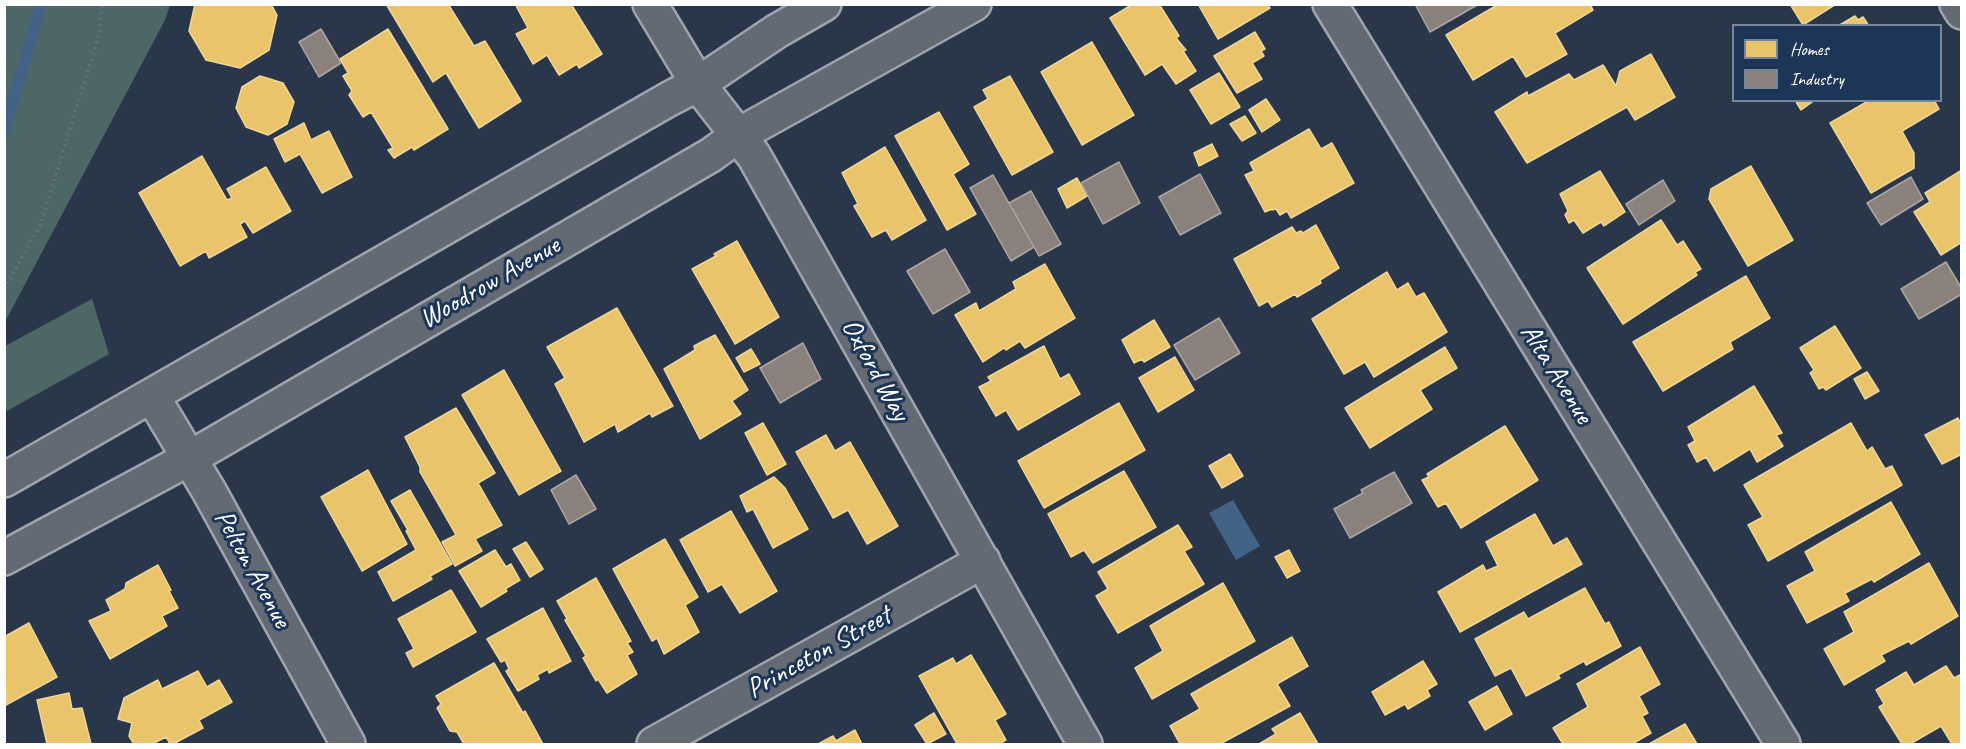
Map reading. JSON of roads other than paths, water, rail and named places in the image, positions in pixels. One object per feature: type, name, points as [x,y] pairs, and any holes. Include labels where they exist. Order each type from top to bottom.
[{"type":"street","name":"Oxford Way","points":[[650,4],[698,84],[757,162],[1085,744]]},
{"type":"street","points":[[4,480],[698,84],[777,31],[824,4]]},
{"type":"street","name":"Woodrow Avenue","points":[[4,558],[190,458],[711,155],[736,136],[974,4]]},
{"type":"street","name":"Alta Avenue","points":[[1330,4],[1783,744]]},
{"type":"street","points":[[1957,4],[1962,12]]},
{"type":"street","name":"Pelton Avenue","points":[[152,396],[190,458],[348,744]]},
{"type":"street","name":"Princeton Street","points":[[654,744],[983,561]]},
{"type":"water","points":[[1233,500],[1260,546],[1236,560],[1209,513]]},
{"type":"waterway","points":[[4,132],[41,4]]}]
